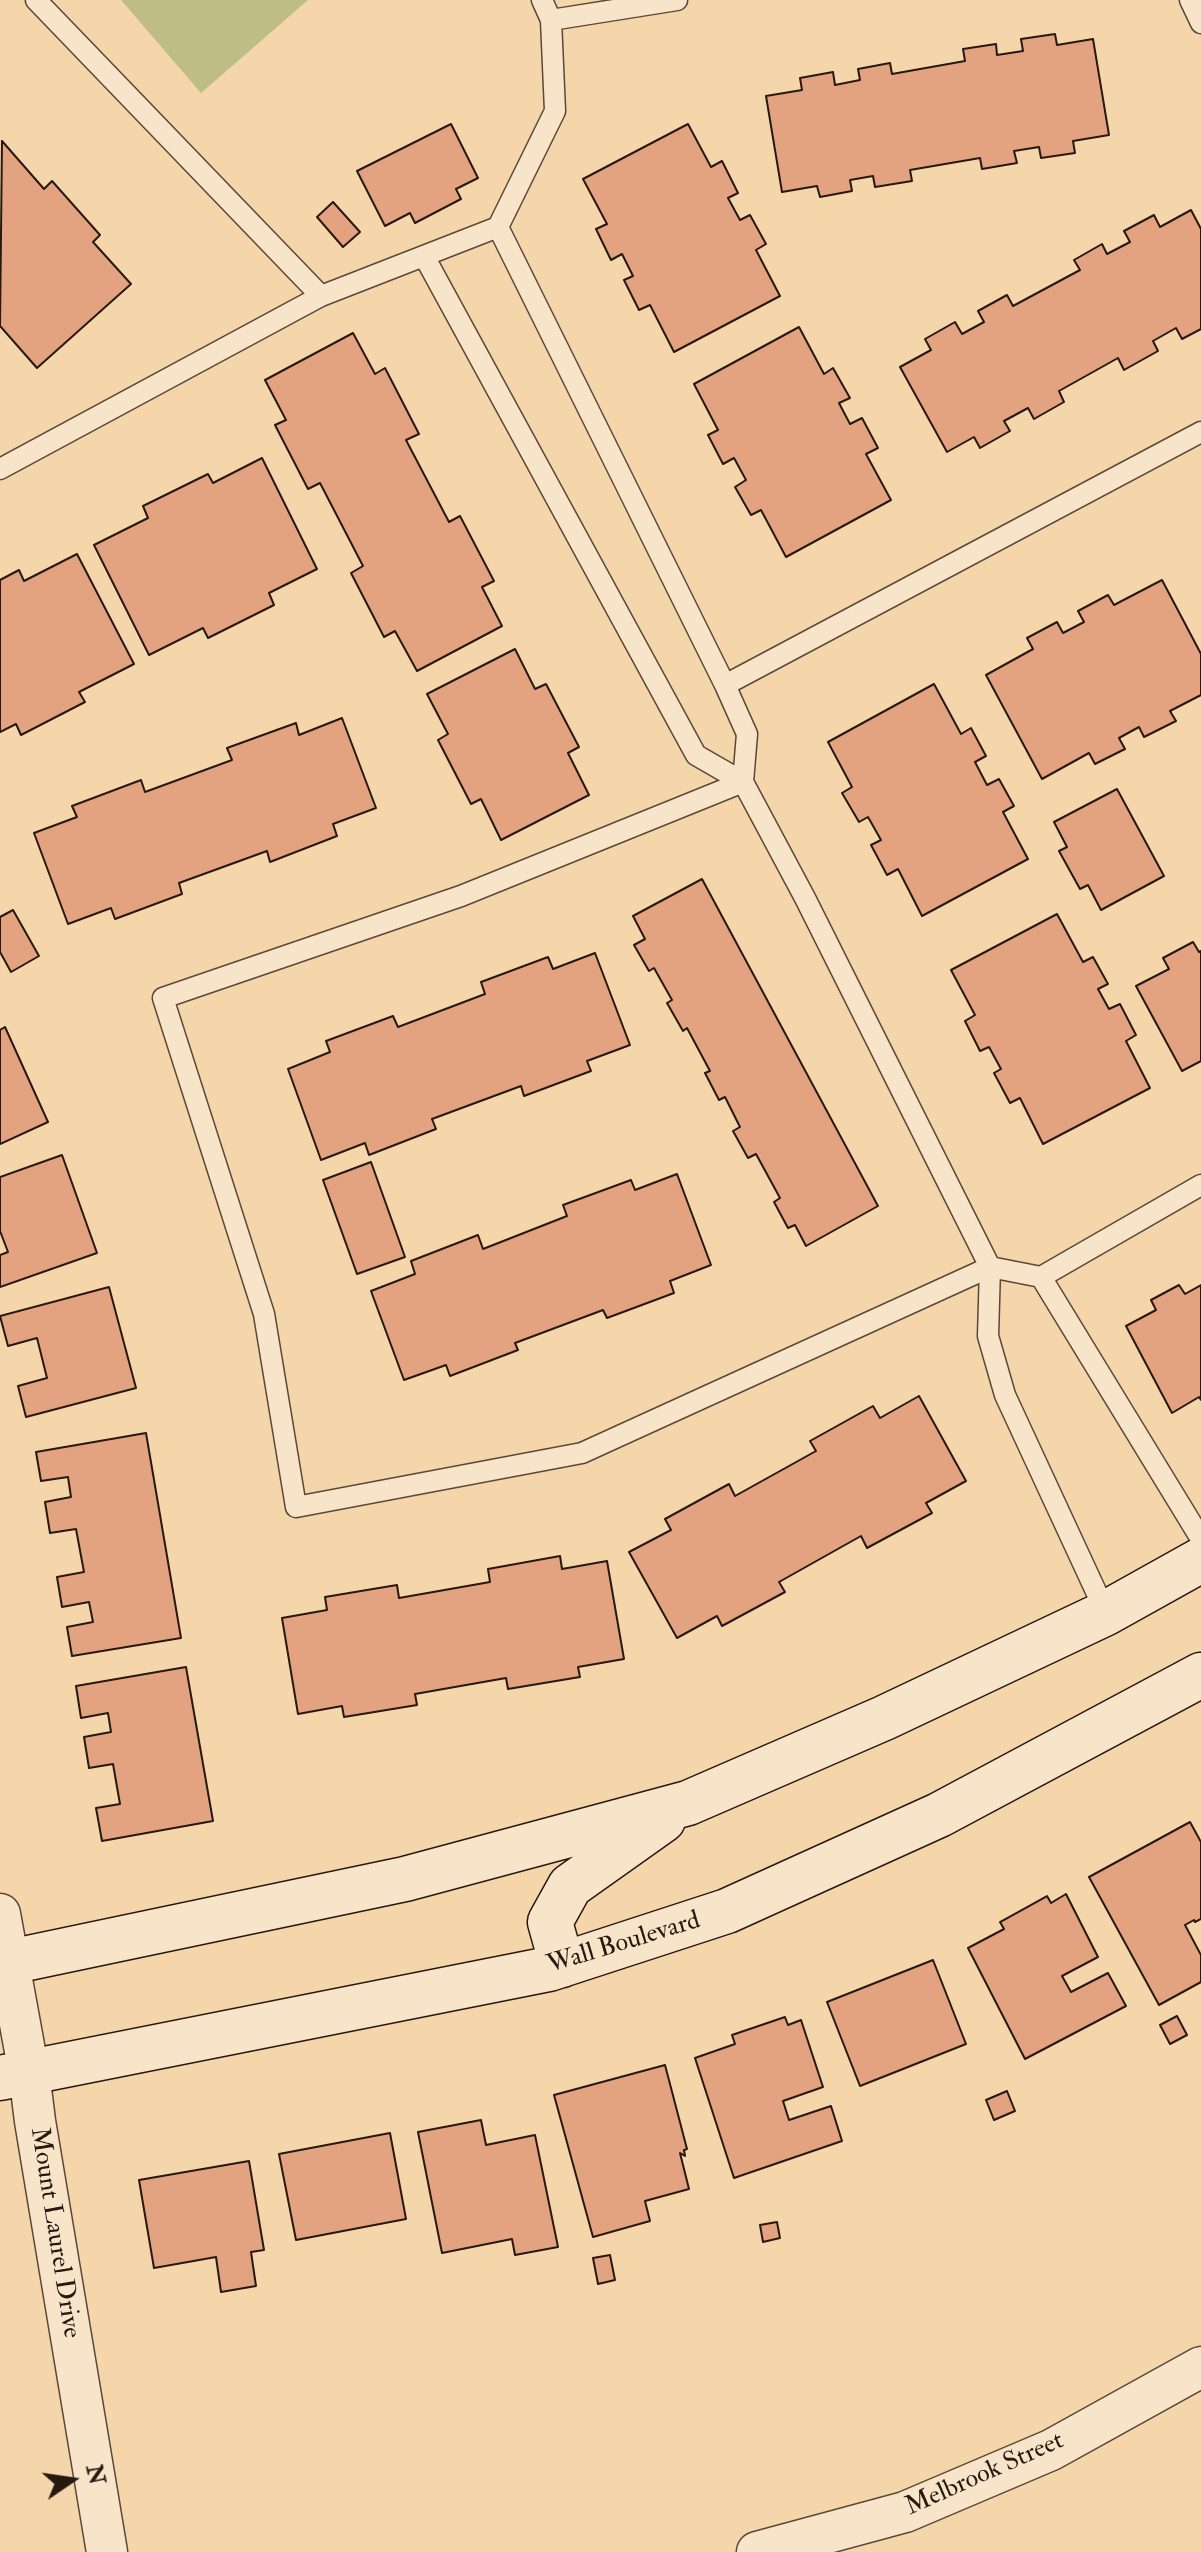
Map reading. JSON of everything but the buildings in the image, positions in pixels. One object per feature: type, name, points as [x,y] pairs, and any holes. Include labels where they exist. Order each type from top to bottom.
[{"type":"street","points":[[5,1963],[405,1879],[688,1803],[884,1718],[1106,1613],[1201,1560]]},
{"type":"street","name":"Wall Boulevard","points":[[15,2076],[562,1965],[741,1905],[939,1815],[1201,1675]]},
{"type":"street","points":[[562,1965],[550,1922],[570,1886],[688,1803]]},
{"type":"street","name":"Mount Laurel Drive","points":[[0,1914],[15,2076],[35,2121],[107,2552]]},
{"type":"street","name":"Melbrook Street","points":[[757,2552],[905,2512],[1051,2450],[1201,2367]]},
{"type":"lane","points":[[36,0],[321,296]]},
{"type":"lane","points":[[0,469],[321,296],[498,227],[555,111],[551,20],[542,0]]},
{"type":"lane","points":[[551,20],[677,0]]},
{"type":"lane","points":[[1190,0],[1201,23]]},
{"type":"lane","points":[[498,227],[747,734],[743,782]]},
{"type":"lane","points":[[424,256],[696,755],[743,782],[805,898],[990,1267],[988,1336],[1005,1395],[1106,1613]]},
{"type":"lane","points":[[725,685],[1201,432]]},
{"type":"lane","points":[[743,782],[461,896],[163,998],[264,1314],[296,1507],[582,1453],[990,1267],[1041,1277],[1201,1185]]},
{"type":"lane","points":[[1041,1277],[1201,1539]]},
{"type":"shaded area","points":[[121,0],[308,0],[201,93]]}]
